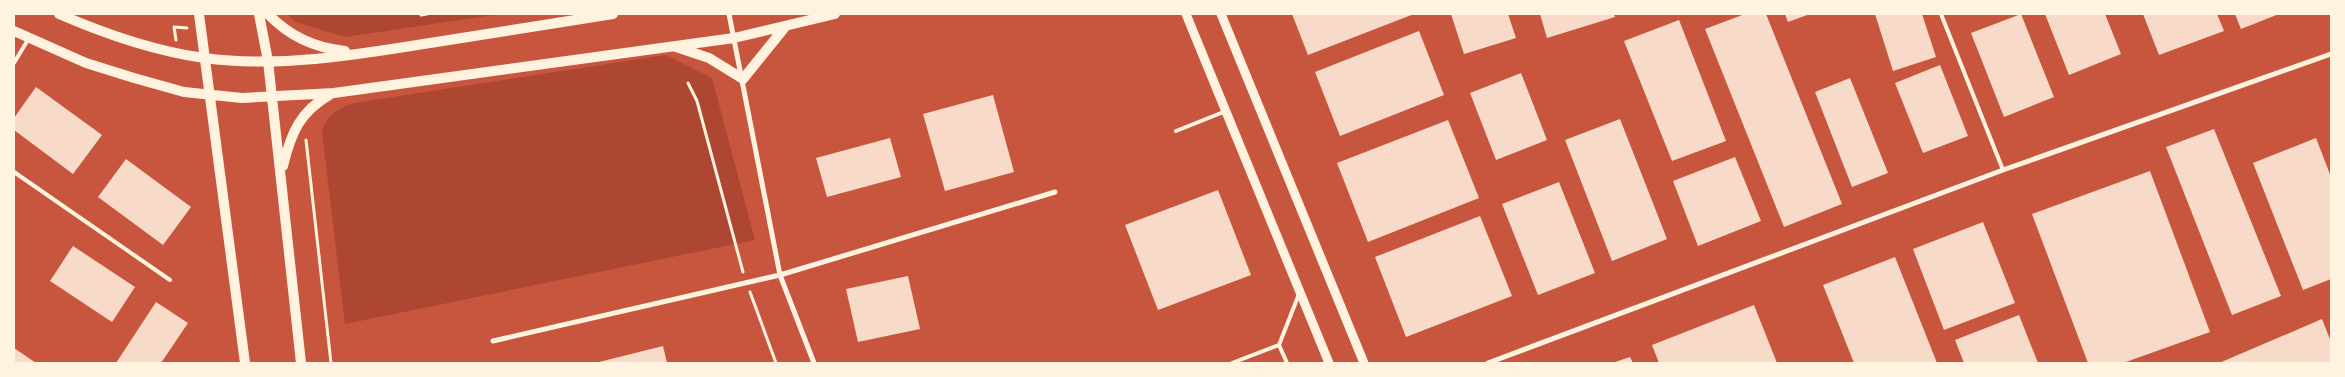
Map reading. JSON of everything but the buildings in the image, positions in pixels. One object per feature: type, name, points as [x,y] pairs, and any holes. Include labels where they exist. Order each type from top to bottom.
[{"type":"main road","points":[[59,14],[137,43],[178,54],[204,58],[268,62],[365,53],[613,14]]},
{"type":"main road","points":[[199,14],[245,363]]},
{"type":"main road","points":[[259,14],[268,62],[301,363]]},
{"type":"main road","points":[[268,14],[287,31],[316,46],[365,53]]},
{"type":"main road","points":[[14,31],[86,63],[134,78],[184,92],[242,98],[334,93],[734,38],[835,14]]},
{"type":"main road","points":[[673,46],[710,58],[743,79],[785,27]]},
{"type":"main road","points":[[281,174],[289,139],[298,124],[307,112],[321,100],[334,93]]},
{"type":"street","points":[[729,14],[780,275],[814,363]]},
{"type":"street","points":[[1186,14],[1329,363]]},
{"type":"street","points":[[1221,14],[1364,363]]},
{"type":"street","points":[[1488,363],[2003,170],[2331,54]]},
{"type":"street","points":[[493,341],[780,275],[1055,192]]},
{"type":"lane","points":[[1941,14],[2003,170]]},
{"type":"lane","points":[[14,63],[29,38]]},
{"type":"lane","points":[[1176,131],[1226,112]]},
{"type":"lane","points":[[14,172],[170,280]]},
{"type":"lane","points":[[1287,363],[1279,344],[1300,292]]},
{"type":"lane","points":[[1232,363],[1279,344]]},
{"type":"path","points":[[421,15],[427,14]]},
{"type":"path","points":[[178,54],[174,27],[200,29]]},
{"type":"path","points":[[688,83],[697,101],[746,282],[776,363]]},
{"type":"path","points":[[298,124],[308,144],[330,363]]},
{"type":"shaded area","points":[[286,14],[500,14],[345,37],[296,22]]},
{"type":"shaded area","points":[[666,55],[712,78],[755,240],[345,324],[322,132],[330,116],[354,103]]}]
